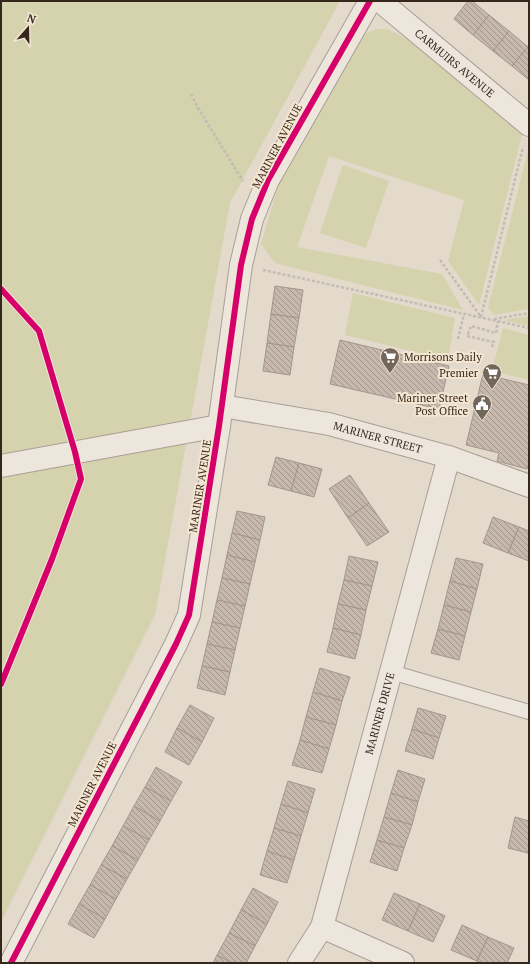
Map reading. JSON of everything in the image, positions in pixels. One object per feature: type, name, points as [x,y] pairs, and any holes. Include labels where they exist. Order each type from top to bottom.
[{"type":"street","name":"MARINER AVENUE","points":[[10,963],[176,644],[189,615],[220,416],[241,265],[252,219],[268,180],[370,1]]},
{"type":"street","name":"CARMUIRS AVENUE","points":[[380,1],[529,124]]},
{"type":"street","name":"MARINER STREET","points":[[1,466],[220,416],[329,424],[449,457],[529,486]]},
{"type":"street","name":"MARINER DRIVE","points":[[298,963],[322,927],[449,457]]},
{"type":"street","points":[[322,927],[403,963]]},
{"type":"street","points":[[1,958],[10,963]]},
{"type":"lane","points":[[391,672],[529,712]]},
{"type":"path","points":[[191,94],[242,180],[260,198]]},
{"type":"path","points":[[481,317],[529,124]]},
{"type":"path","points":[[440,260],[481,317]]},
{"type":"path","points":[[241,265],[529,328]]},
{"type":"path","points":[[491,320],[529,313]]},
{"type":"path","points":[[458,339],[464,314]]},
{"type":"path","points":[[492,347],[494,342],[467,336],[471,326],[496,333],[498,321]]},
{"type":"shaded area","points":[[1,1],[340,1],[230,203],[155,615],[1,922]]},
{"type":"shaded area","points":[[376,29],[387,29],[414,42],[523,131],[479,305],[448,261],[464,200],[329,156],[297,247],[442,274],[463,310],[275,263],[261,244],[281,177],[320,106],[365,34]]},
{"type":"shaded area","points":[[529,147],[529,309],[494,315],[488,307]]},
{"type":"shaded area","points":[[343,165],[389,181],[366,248],[320,233]]},
{"type":"shaded area","points":[[353,293],[455,318],[448,360],[345,335]]},
{"type":"shaded area","points":[[529,316],[529,326],[503,320]]},
{"type":"shaded area","points":[[503,328],[529,335],[529,380],[492,371]]},
{"type":"building","points":[[468,1],[472,1],[489,15],[473,35],[454,19]]},
{"type":"building","points":[[489,15],[509,31],[493,51],[473,35]]},
{"type":"building","points":[[509,31],[528,47],[512,66],[493,51]]},
{"type":"building","points":[[529,47],[529,80],[512,66]]},
{"type":"building","points":[[275,286],[303,290],[299,318],[271,314]]},
{"type":"building","points":[[271,314],[299,318],[294,347],[267,343]]},
{"type":"building","name":"Morrisons Daily","points":[[340,340],[449,366],[439,409],[330,384]]},
{"type":"building","points":[[267,343],[294,347],[290,375],[263,371]]},
{"type":"building","points":[[483,374],[529,385],[529,462],[527,469],[497,461],[499,453],[466,445]]},
{"type":"building","points":[[276,457],[299,463],[291,491],[268,485]]},
{"type":"building","points":[[299,463],[322,469],[314,497],[291,491]]},
{"type":"building","points":[[350,475],[369,503],[348,518],[329,489]]},
{"type":"building","points":[[369,503],[389,532],[367,546],[348,518]]},
{"type":"building","points":[[237,511],[265,517],[260,540],[232,533]]},
{"type":"building","points":[[493,517],[519,527],[508,553],[483,543]]},
{"type":"building","points":[[519,527],[529,531],[529,561],[508,553]]},
{"type":"building","points":[[232,533],[260,540],[255,562],[227,555]]},
{"type":"building","points":[[227,555],[255,562],[250,584],[222,578]]},
{"type":"building","points":[[349,556],[378,562],[372,586],[344,580]]},
{"type":"building","points":[[456,558],[483,564],[477,589],[450,581]]},
{"type":"building","points":[[222,578],[250,584],[245,606],[217,600]]},
{"type":"building","points":[[344,580],[372,586],[366,610],[338,604]]},
{"type":"building","points":[[450,581],[477,589],[471,612],[444,605]]},
{"type":"building","points":[[217,600],[245,606],[240,628],[212,622]]},
{"type":"building","points":[[338,604],[366,610],[361,635],[333,628]]},
{"type":"building","points":[[444,605],[471,612],[465,636],[438,629]]},
{"type":"building","points":[[212,622],[240,628],[235,650],[207,644]]},
{"type":"building","points":[[333,628],[361,635],[355,659],[327,652]]},
{"type":"building","points":[[438,629],[465,636],[459,660],[431,653]]},
{"type":"building","points":[[207,644],[235,650],[230,672],[202,666]]},
{"type":"building","points":[[202,666],[230,672],[225,695],[197,688]]},
{"type":"building","points":[[320,668],[350,677],[342,701],[313,692]]},
{"type":"building","points":[[313,692],[342,701],[336,725],[306,717]]},
{"type":"building","points":[[190,705],[214,718],[202,742],[177,728]]},
{"type":"building","points":[[418,708],[446,716],[439,738],[412,729]]},
{"type":"building","points":[[306,717],[336,725],[329,749],[300,740]]},
{"type":"building","points":[[177,728],[202,742],[189,765],[165,752]]},
{"type":"building","points":[[412,729],[439,738],[433,759],[405,751]]},
{"type":"building","points":[[300,740],[329,749],[322,773],[292,765]]},
{"type":"building","points":[[156,767],[182,782],[171,801],[145,787]]},
{"type":"building","points":[[398,770],[425,779],[418,802],[391,793]]},
{"type":"building","points":[[288,781],[315,789],[308,813],[281,804]]},
{"type":"building","points":[[145,787],[171,801],[160,821],[134,806]]},
{"type":"building","points":[[391,793],[418,802],[412,825],[384,817]]},
{"type":"building","points":[[281,804],[308,813],[301,836],[274,828]]},
{"type":"building","points":[[134,806],[160,821],[149,840],[123,826]]},
{"type":"building","points":[[384,817],[412,825],[404,848],[377,840]]},
{"type":"building","points":[[515,817],[529,821],[528,853],[508,848]]},
{"type":"building","points":[[123,826],[149,840],[138,860],[112,846]]},
{"type":"building","points":[[274,828],[301,836],[294,860],[267,851]]},
{"type":"building","points":[[377,840],[404,848],[397,871],[370,862]]},
{"type":"building","points":[[112,846],[138,860],[127,879],[101,865]]},
{"type":"building","points":[[267,851],[294,860],[287,883],[260,875]]},
{"type":"building","points":[[101,865],[127,879],[116,899],[90,885]]},
{"type":"building","points":[[90,885],[116,899],[105,919],[79,904]]},
{"type":"building","points":[[253,888],[278,902],[267,924],[241,910]]},
{"type":"building","points":[[394,893],[420,904],[408,931],[382,920]]},
{"type":"building","points":[[79,904],[105,919],[94,938],[68,924]]},
{"type":"building","points":[[420,904],[445,916],[433,942],[408,931]]},
{"type":"building","points":[[241,910],[267,924],[255,946],[229,933]]},
{"type":"building","points":[[462,925],[488,937],[477,961],[451,950]]},
{"type":"building","points":[[229,933],[255,946],[246,963],[232,963],[217,955]]},
{"type":"building","points":[[488,937],[514,948],[507,963],[482,963],[477,961]]},
{"type":"building","points":[[217,955],[232,963],[213,963]]},
{"type":"cycle path","points":[[11,963],[176,644],[189,615],[219,426],[241,265],[252,219],[268,180],[370,1]]},
{"type":"cycle path","points":[[1,289],[39,331],[75,452],[81,479],[52,559],[1,684]]},
{"type":"place","name":"Morrisons Daily","points":[[390,374]]},
{"type":"place","name":"Premier","points":[[492,390]]},
{"type":"place","name":"Mariner Street Post Office","points":[[482,421]]}]
